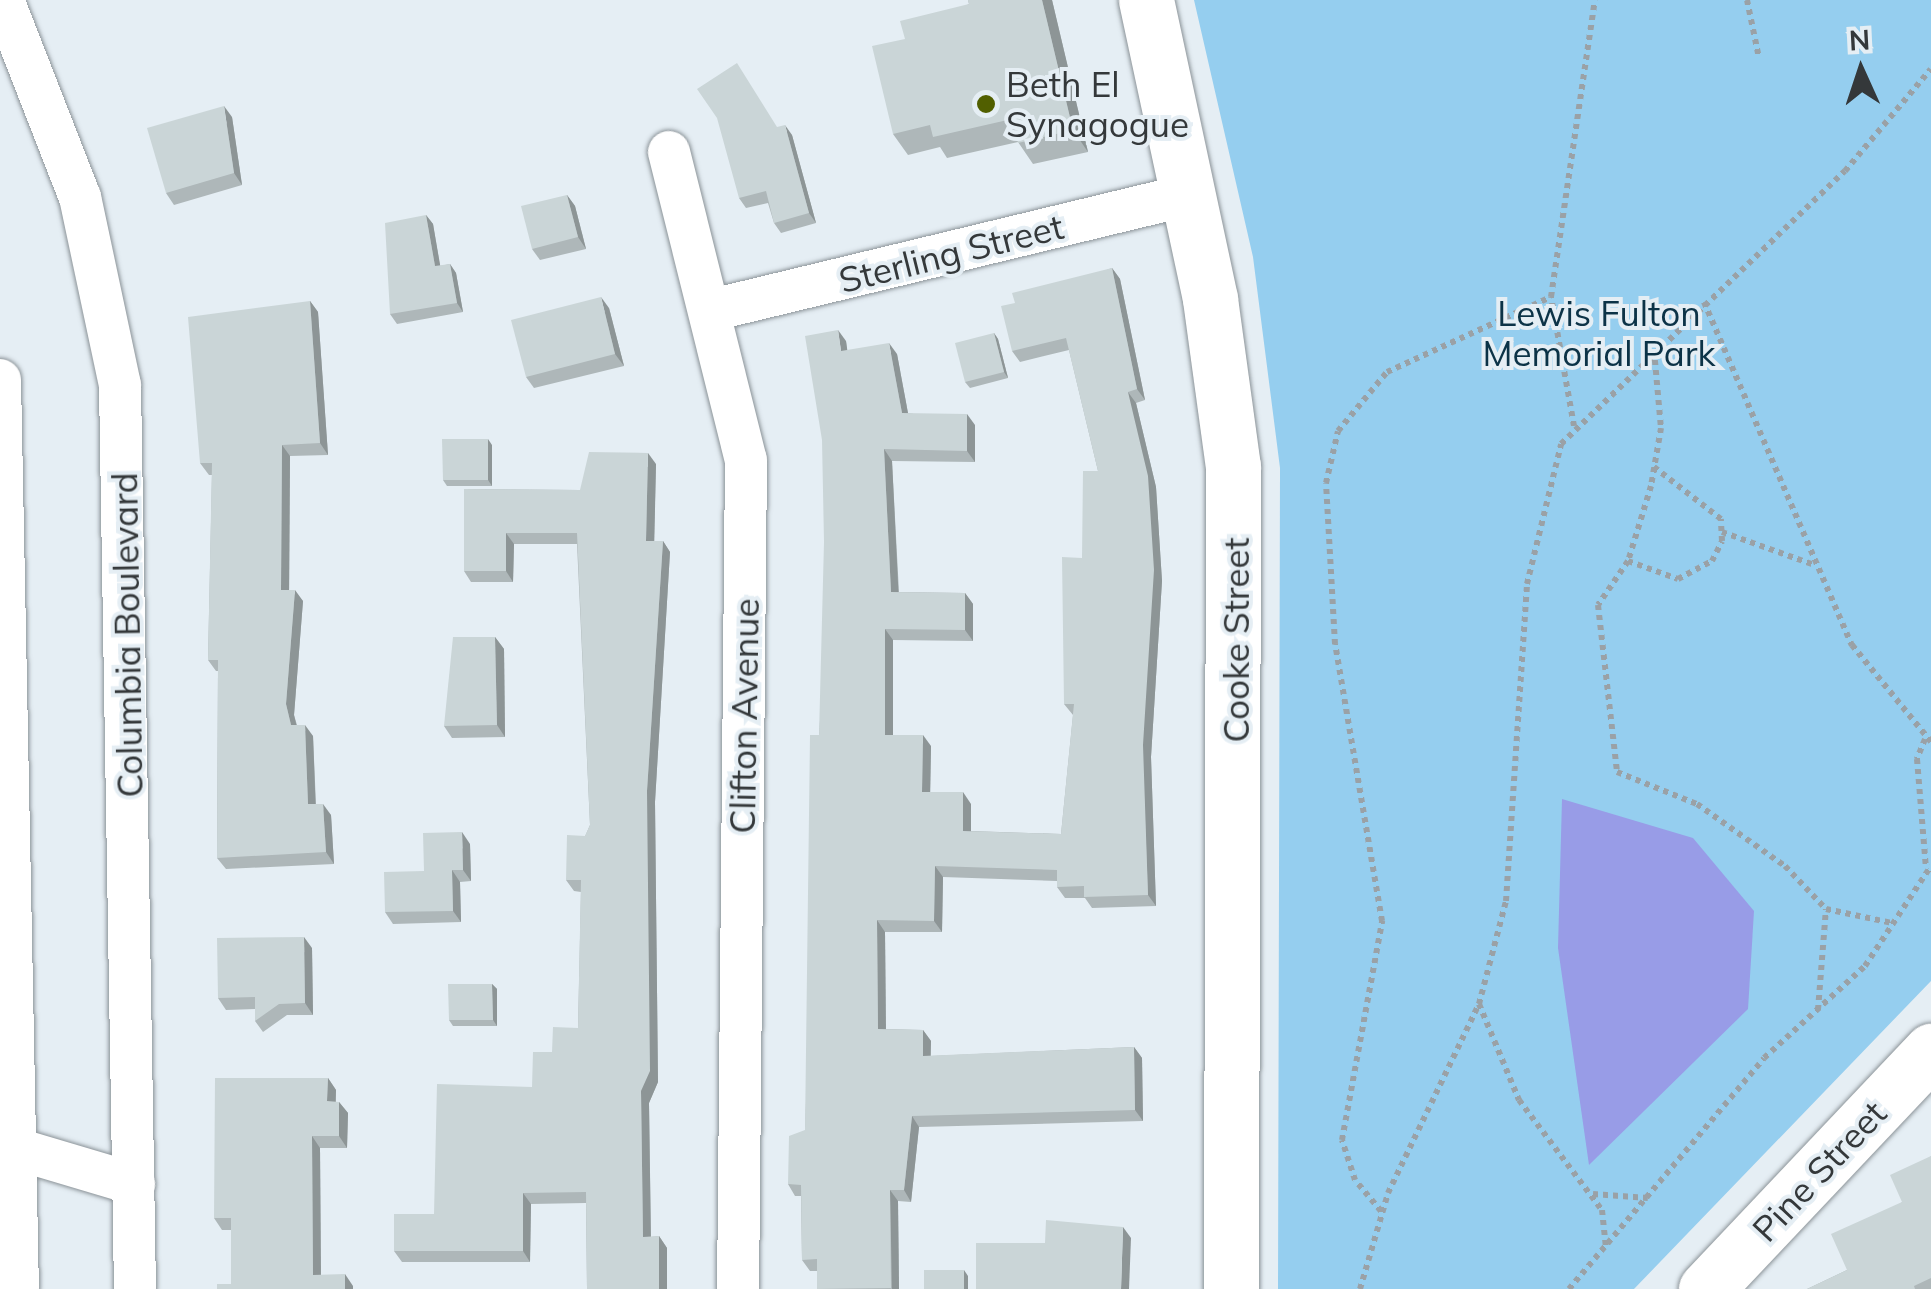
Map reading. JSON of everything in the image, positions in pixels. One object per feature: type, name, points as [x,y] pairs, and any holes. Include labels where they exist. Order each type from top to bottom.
[{"type":"main road","name":"Cooke Street","points":[[1146,0],[1189,195],[1236,519],[1231,1289]]},
{"type":"main road","name":"Pine Street","points":[[1706,1289],[1931,1052]]},
{"type":"street","name":"Columbia Boulevard","points":[[3,0],[80,197],[120,385],[135,1289]]},
{"type":"street","name":"Clifton Avenue","points":[[668,152],[712,310],[746,460],[738,1289]]},
{"type":"street","name":"Sterling Street","points":[[712,310],[1189,195]]},
{"type":"street","points":[[0,380],[8,1147],[18,1289]]},
{"type":"street","points":[[8,1147],[134,1184]]},
{"type":"path","points":[[1360,1289],[1382,1212],[1479,1004],[1508,884],[1527,584],[1574,427],[1550,297],[1595,0]]},
{"type":"path","points":[[1747,0],[1759,58]]},
{"type":"path","points":[[1574,427],[1845,171],[1931,69]]},
{"type":"path","points":[[1382,1212],[1356,1180],[1342,1140],[1382,921],[1335,644],[1326,482],[1338,431],[1387,372],[1550,297]]},
{"type":"path","points":[[1569,1289],[1764,1058],[1865,966],[1929,867],[1918,759],[1928,740],[1852,645],[1814,564],[1744,377],[1704,302]]},
{"type":"path","points":[[1654,350],[1654,467],[1628,561],[1598,605],[1617,772],[1697,804],[1785,866],[1826,908],[1892,923]]},
{"type":"path","points":[[1654,467],[1697,495],[1722,532],[1814,564]]},
{"type":"path","points":[[1628,561],[1678,579],[1712,560],[1722,532]]},
{"type":"path","points":[[1818,1010],[1826,908]]},
{"type":"path","points":[[1479,1004],[1520,1100],[1592,1194],[1606,1249]]},
{"type":"path","points":[[1592,1194],[1648,1198]]},
{"type":"green space","name":"Lewis Fulton Memorial Park","points":[[1194,0],[1931,0],[1931,981],[1634,1289],[1278,1289],[1280,468],[1253,257]]},
{"type":"water","points":[[1562,799],[1693,838],[1754,911],[1748,1009],[1589,1165],[1558,948]]},
{"type":"building","name":"Beth El Synagogue","points":[[968,0],[1042,0],[1073,130],[1018,143],[1012,119],[933,137],[930,125],[893,134],[872,46],[905,39],[900,21],[969,4]]},
{"type":"building","points":[[737,63],[777,127],[785,125],[809,213],[774,223],[766,191],[739,198],[717,118],[697,89]]},
{"type":"building","points":[[224,106],[234,173],[166,193],[147,128]]},
{"type":"building","points":[[567,195],[578,237],[532,249],[521,206]]},
{"type":"building","points":[[426,215],[435,266],[450,264],[457,303],[390,314],[385,223]]},
{"type":"building","points":[[1112,268],[1137,389],[1128,392],[1148,476],[1154,570],[1143,745],[1148,895],[1084,897],[1084,886],[1057,887],[1057,870],[935,866],[934,921],[877,920],[878,1029],[923,1030],[923,1056],[1134,1047],[1135,1110],[912,1116],[904,1190],[890,1190],[891,1288],[817,1289],[817,1259],[802,1260],[801,1185],[788,1184],[789,1136],[805,1130],[810,735],[819,735],[824,542],[822,440],[805,336],[838,330],[841,351],[889,343],[902,413],[967,414],[967,451],[884,449],[891,592],[965,593],[965,630],[885,629],[885,735],[923,735],[922,792],[963,792],[963,831],[1061,834],[1074,704],[1064,704],[1062,557],[1082,558],[1083,471],[1098,471],[1066,338],[1012,351],[1001,306],[1015,303],[1012,293]]},
{"type":"building","points":[[601,297],[615,354],[526,377],[511,320]]},
{"type":"building","points":[[310,301],[320,443],[282,445],[281,590],[295,590],[286,704],[291,725],[305,725],[308,804],[323,804],[326,852],[217,858],[218,660],[208,660],[212,463],[200,463],[188,317]]},
{"type":"building","points":[[994,333],[1004,372],[965,382],[955,343]]},
{"type":"building","points":[[442,439],[488,439],[488,480],[443,480]]},
{"type":"building","points":[[589,452],[648,453],[646,541],[663,541],[647,791],[650,1071],[641,1091],[643,1237],[659,1236],[659,1289],[587,1289],[586,1192],[523,1193],[523,1251],[394,1251],[394,1214],[434,1214],[437,1084],[532,1087],[533,1052],[552,1052],[553,1027],[578,1028],[581,880],[566,880],[567,835],[585,836],[590,825],[577,533],[506,533],[506,571],[464,571],[464,489],[580,490]]},
{"type":"building","points":[[453,637],[495,637],[497,725],[444,726]]},
{"type":"building","points":[[462,832],[463,870],[452,870],[453,911],[385,912],[384,872],[424,871],[423,833]]},
{"type":"building","points":[[304,937],[305,1003],[279,1004],[255,1021],[255,997],[218,998],[217,938]]},
{"type":"building","points":[[448,984],[492,984],[493,1020],[449,1020]]},
{"type":"building","points":[[215,1078],[328,1078],[327,1101],[339,1102],[339,1136],[312,1136],[313,1275],[345,1274],[345,1289],[217,1289],[217,1284],[231,1284],[231,1218],[214,1218]]},
{"type":"building","points":[[1931,1156],[1931,1278],[1914,1286],[1915,1289],[1807,1289],[1847,1270],[1831,1234],[1902,1202],[1890,1175]]},
{"type":"building","points":[[1046,1220],[1123,1227],[1121,1289],[976,1289],[976,1243],[1045,1243]]},
{"type":"building","points":[[924,1270],[964,1270],[964,1289],[924,1289]]},
{"type":"place","name":"Beth El Synagogue","points":[[986,104]]}]
